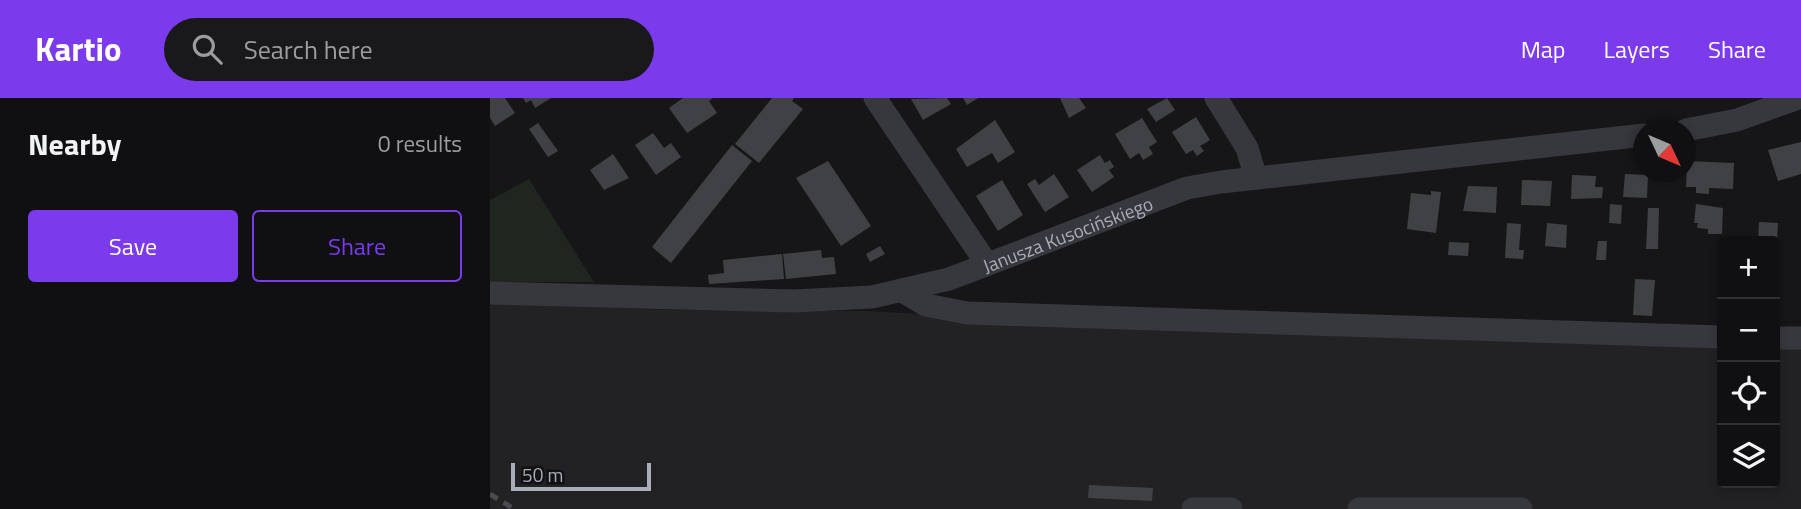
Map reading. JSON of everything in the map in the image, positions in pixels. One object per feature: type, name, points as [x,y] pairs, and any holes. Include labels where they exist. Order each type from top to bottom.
[{"type":"street","points":[[875,98],[987,264]]},
{"type":"street","points":[[1216,98],[1247,148],[1256,178]]},
{"type":"street","points":[[1696,128],[1737,120],[1798,98]]},
{"type":"street","name":"Janusza Kusocińskiego","points":[[490,293],[794,301],[872,298],[949,279],[1187,188],[1633,136]]},
{"type":"street","points":[[904,292],[926,305],[967,313],[1717,337]]},
{"type":"street","points":[[1780,338],[1801,338]]},
{"type":"street","points":[[1193,509],[1231,509]]},
{"type":"street","points":[[1359,509],[1521,509]]},
{"type":"shaded area","points":[[529,179],[594,282],[490,282],[490,200]]},
{"type":"shaded area","points":[[490,303],[670,310],[867,311],[972,317],[1717,340],[1717,488],[1780,488],[1780,341],[1801,342],[1801,509],[490,509]]},
{"type":"building","points":[[490,98],[505,98],[515,113],[495,126],[490,118]]},
{"type":"building","points":[[523,98],[551,98],[535,108],[531,100],[526,103]]},
{"type":"building","points":[[683,98],[713,98],[709,101],[717,113],[687,133],[669,108]]},
{"type":"building","points":[[772,98],[794,98],[792,101],[803,109],[759,163],[735,144]]},
{"type":"building","points":[[947,98],[951,104],[923,120],[911,99]]},
{"type":"building","points":[[963,98],[978,98],[967,105]]},
{"type":"building","points":[[1060,98],[1079,98],[1086,108],[1069,118]]},
{"type":"building","points":[[1167,98],[1175,110],[1156,122],[1147,109]]},
{"type":"building","points":[[1196,117],[1210,140],[1200,146],[1204,151],[1197,156],[1193,150],[1186,154],[1172,132]]},
{"type":"building","points":[[1142,118],[1157,142],[1149,147],[1153,154],[1143,160],[1139,153],[1130,159],[1115,134]]},
{"type":"building","points":[[995,120],[1015,152],[998,163],[992,153],[967,167],[956,149]]},
{"type":"building","points":[[538,123],[558,151],[548,157],[529,129]]},
{"type":"building","points":[[653,133],[664,148],[671,143],[681,157],[656,175],[635,145]]},
{"type":"building","points":[[1801,142],[1801,174],[1778,181],[1768,150]]},
{"type":"building","points":[[732,145],[752,161],[671,263],[652,247]]},
{"type":"building","points":[[613,154],[629,178],[604,190],[590,170]]},
{"type":"building","points":[[1100,155],[1105,163],[1110,160],[1114,167],[1109,170],[1114,177],[1092,192],[1077,170]]},
{"type":"building","points":[[828,161],[871,226],[841,246],[796,178]]},
{"type":"building","points":[[1696,161],[1734,163],[1733,189],[1709,188],[1709,194],[1696,193],[1696,187],[1686,187],[1686,182],[1696,182]]},
{"type":"building","points":[[1054,174],[1069,197],[1045,212],[1027,184],[1035,179],[1039,185]]},
{"type":"building","points":[[1625,174],[1633,174],[1633,182],[1648,182],[1647,198],[1623,197]]},
{"type":"building","points":[[1572,175],[1596,176],[1595,187],[1603,187],[1602,198],[1571,199]]},
{"type":"building","points":[[1002,180],[1023,215],[998,231],[976,196]]},
{"type":"building","points":[[1522,180],[1552,181],[1550,206],[1521,205]]},
{"type":"building","points":[[1468,186],[1497,187],[1496,213],[1463,211]]},
{"type":"building","points":[[1431,191],[1441,192],[1436,233],[1407,229],[1411,193],[1431,195]]},
{"type":"building","points":[[1610,204],[1622,205],[1621,224],[1609,223]]},
{"type":"building","points":[[1696,204],[1723,208],[1722,234],[1708,234],[1708,229],[1697,228],[1698,223],[1694,223]]},
{"type":"building","points":[[1648,208],[1659,208],[1658,249],[1646,249]]},
{"type":"building","points":[[1759,222],[1778,223],[1777,236],[1758,236]]},
{"type":"building","points":[[1507,223],[1521,224],[1519,250],[1524,250],[1523,259],[1505,258]]},
{"type":"building","points":[[1547,223],[1567,225],[1566,248],[1545,246]]},
{"type":"building","points":[[1598,241],[1607,241],[1606,260],[1596,260]]},
{"type":"building","points":[[1449,242],[1469,243],[1468,256],[1448,255]]},
{"type":"building","points":[[880,246],[885,254],[870,262],[866,254]]},
{"type":"building","points":[[821,250],[822,258],[834,257],[836,274],[786,279],[783,254]]},
{"type":"building","points":[[782,254],[784,279],[709,284],[708,275],[724,273],[723,260]]},
{"type":"building","points":[[1635,279],[1655,280],[1652,316],[1633,315]]},
{"type":"building","points":[[1089,485],[1153,488],[1152,501],[1088,498]]},
{"type":"railway","points":[[490,494],[514,509]]}]
